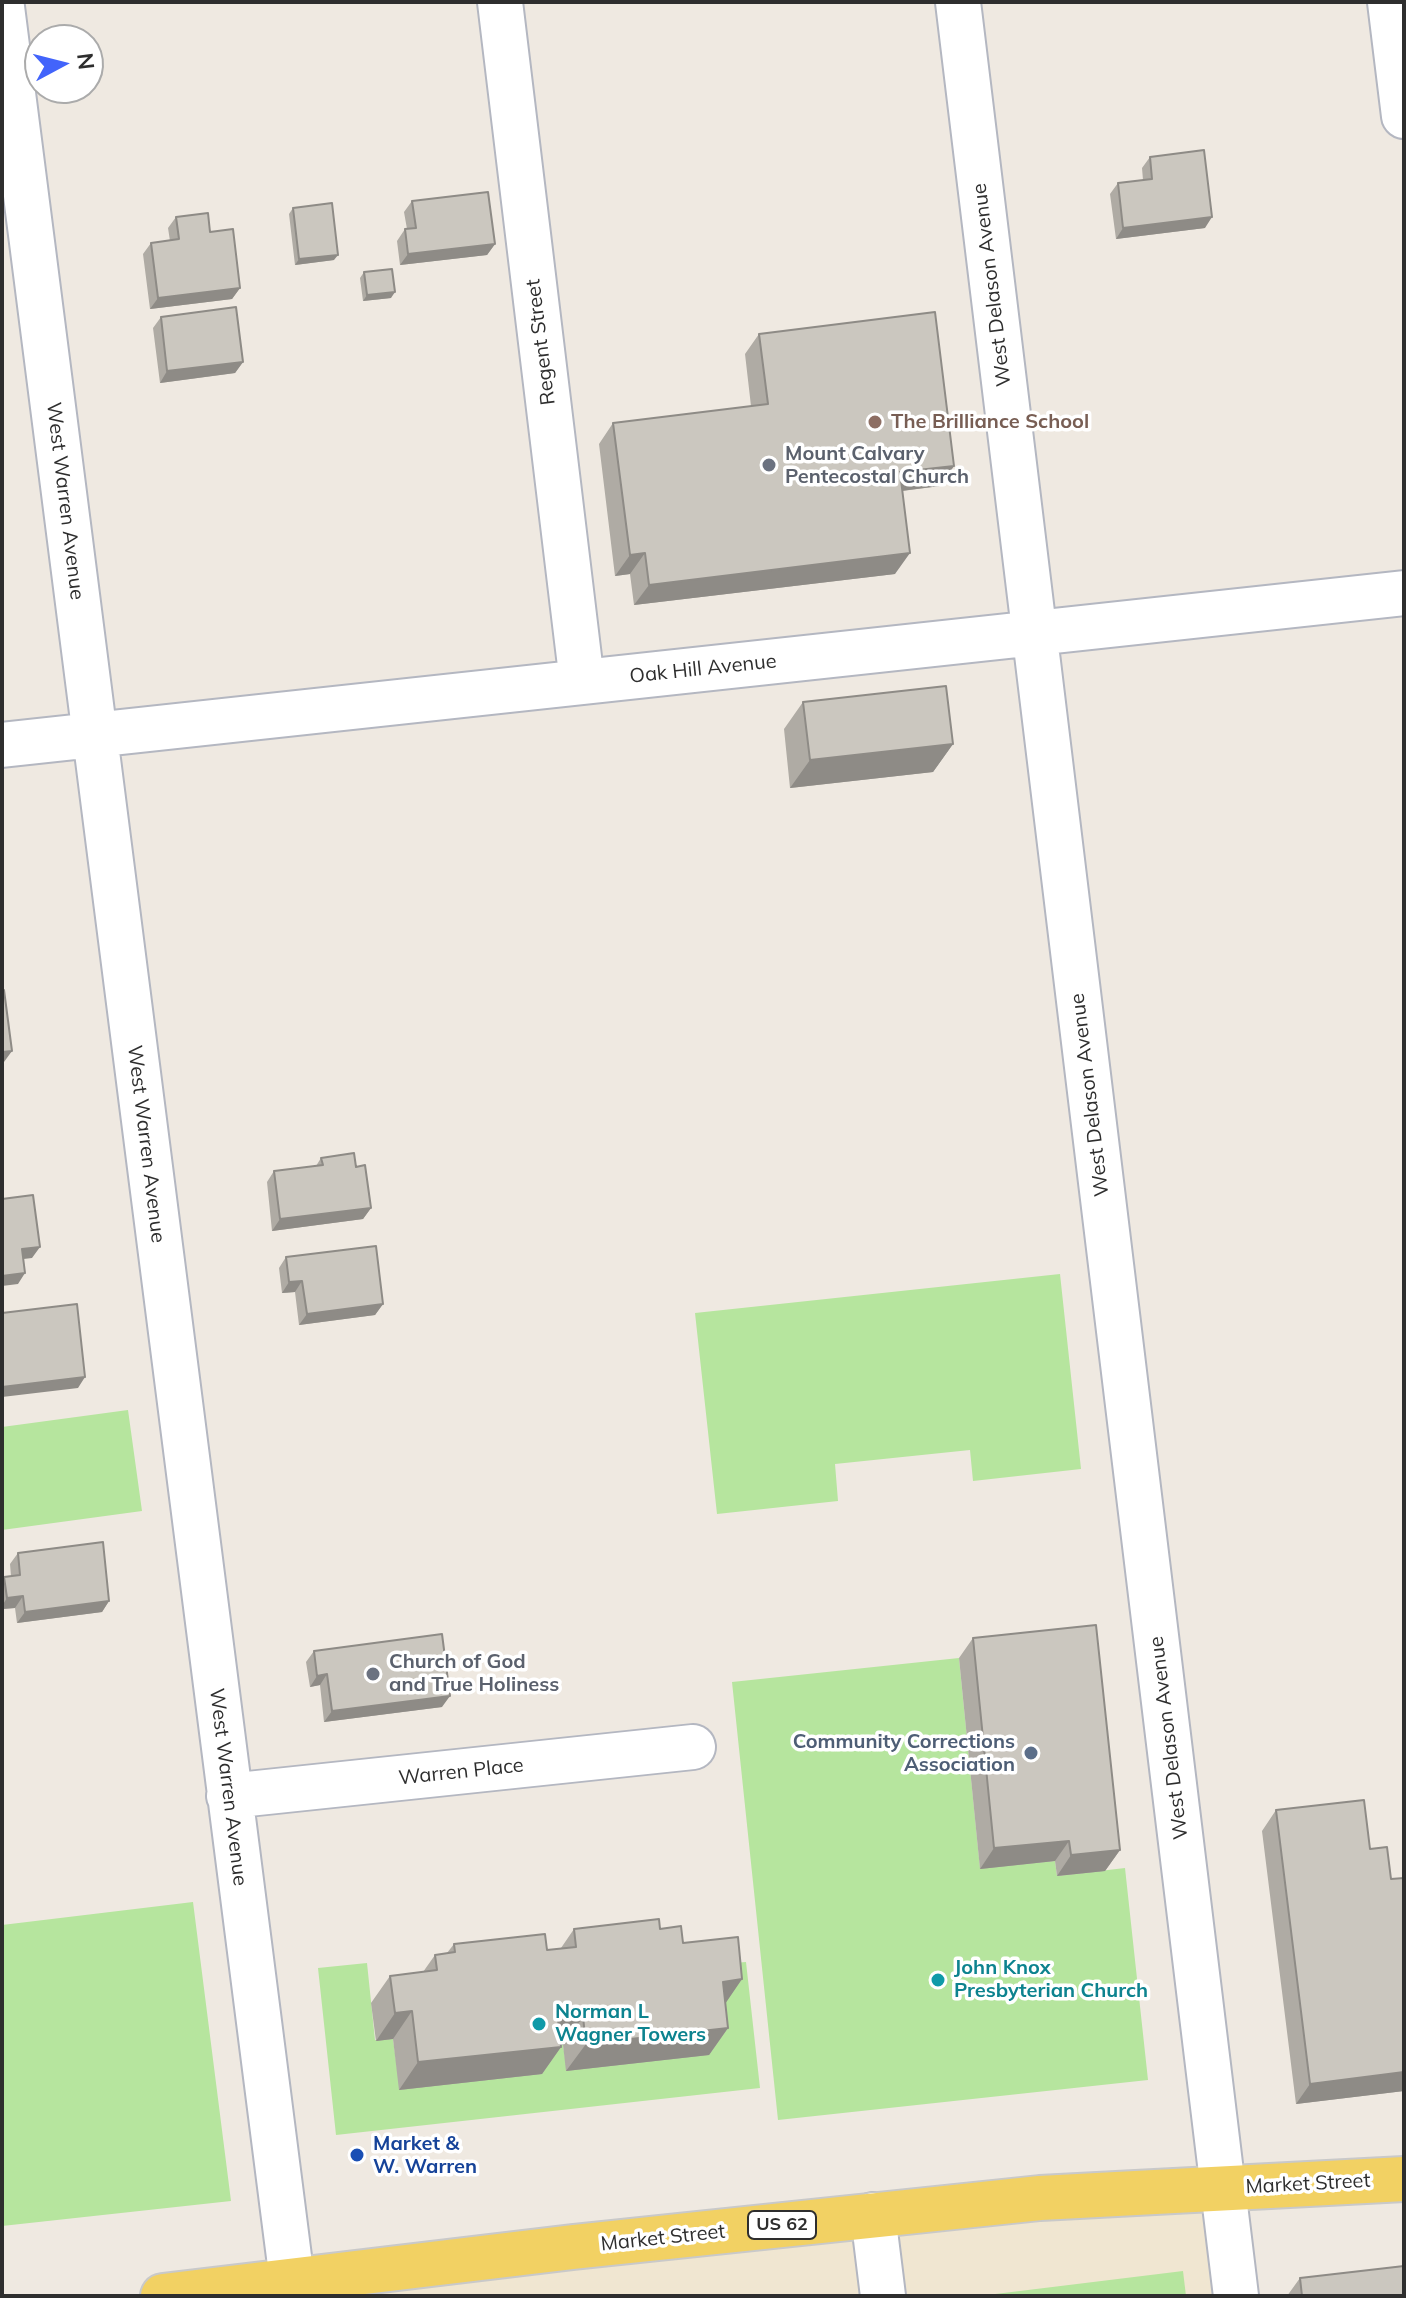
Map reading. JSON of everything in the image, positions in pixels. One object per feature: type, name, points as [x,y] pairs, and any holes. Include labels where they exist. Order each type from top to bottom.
[{"type":"main road","name":"Market Street","points":[[163,2296],[293,2288],[873,2215],[1040,2198],[1404,2179]]},
{"type":"street","name":"Regent Street","points":[[500,2],[582,682]]},
{"type":"street","name":"West Delason Avenue","points":[[958,2],[1236,2296]]},
{"type":"street","points":[[1390,2],[1404,116]]},
{"type":"street","name":"West Warren Avenue","points":[[2,7],[293,2288]]},
{"type":"street","name":"Oak Hill Avenue","points":[[2,745],[1404,593]]},
{"type":"street","name":"Warren Place","points":[[229,1796],[693,1747]]},
{"type":"street","points":[[873,2215],[883,2296]]},
{"type":"shaded area","points":[[1223,2188],[1236,2296],[163,2296]]},
{"type":"green space","points":[[1060,1274],[1081,1469],[973,1481],[970,1450],[835,1464],[838,1501],[717,1514],[695,1313]]},
{"type":"green space","points":[[128,1410],[142,1511],[2,1530],[2,1427]]},
{"type":"green space","points":[[959,1658],[980,1868],[1055,1861],[1057,1876],[1125,1868],[1148,2080],[778,2120],[732,1682]]},
{"type":"green space","points":[[193,1902],[231,2201],[2,2226],[2,1925]]},
{"type":"green space","points":[[746,1962],[760,2088],[336,2135],[318,1968],[367,1963],[375,2040],[393,2039],[400,2090],[539,2047],[563,2045],[567,2071],[719,1964]]},
{"type":"green space","points":[[1183,2271],[1186,2296],[979,2296]]},
{"type":"building","points":[[1204,150],[1212,217],[1123,228],[1118,183],[1152,179],[1150,157]]},
{"type":"building","points":[[488,192],[495,244],[408,254],[405,229],[416,228],[412,201]]},
{"type":"building","points":[[332,203],[338,255],[299,259],[293,208]]},
{"type":"building","points":[[208,213],[210,232],[233,229],[240,288],[158,298],[151,243],[179,239],[176,217]]},
{"type":"building","points":[[392,269],[395,292],[367,295],[364,272]]},
{"type":"building","points":[[236,307],[243,362],[167,371],[161,317]]},
{"type":"building","name":"Mount Calvary Pentecostal Church","points":[[935,312],[954,466],[900,472],[910,553],[649,585],[645,553],[630,555],[613,423],[768,404],[759,334]]},
{"type":"building","points":[[946,686],[953,744],[810,760],[803,702]]},
{"type":"building","points":[[2,990],[12,1051],[2,1052]]},
{"type":"building","points":[[354,1153],[356,1167],[365,1165],[371,1208],[280,1219],[274,1171],[323,1165],[321,1158]]},
{"type":"building","points":[[33,1195],[40,1247],[22,1249],[25,1273],[2,1276],[2,1199]]},
{"type":"building","points":[[376,1246],[383,1304],[307,1314],[302,1281],[289,1282],[286,1257]]},
{"type":"building","points":[[77,1304],[85,1377],[2,1387],[2,1313]]},
{"type":"building","points":[[103,1542],[109,1601],[25,1612],[23,1596],[7,1598],[4,1577],[20,1575],[18,1553]]},
{"type":"building","name":"Community Corrections Association","points":[[1096,1625],[1120,1850],[1071,1855],[1069,1841],[994,1848],[973,1638]]},
{"type":"building","name":"Church of God and True Holiness","points":[[442,1634],[450,1696],[332,1711],[327,1674],[317,1676],[314,1651]]},
{"type":"building","points":[[1364,1800],[1370,1849],[1387,1847],[1391,1879],[1404,1878],[1404,2072],[1310,2084],[1276,1810]]},
{"type":"building","name":"Norman L Wagner Towers","points":[[659,1919],[660,1929],[681,1926],[683,1943],[738,1937],[742,1979],[723,1982],[728,2028],[586,2044],[583,2017],[558,2019],[561,2047],[418,2062],[412,2011],[395,2013],[390,1976],[437,1970],[435,1955],[455,1952],[454,1944],[545,1934],[547,1950],[576,1947],[574,1929]]},
{"type":"building","points":[[1404,2266],[1404,2296],[1302,2296],[1300,2278]]},
{"type":"place","name":"The Brilliance School","points":[[875,422]]},
{"type":"place","name":"Mount Calvary Pentecostal Church","points":[[769,465]]},
{"type":"place","name":"Church of God and True Holiness","points":[[373,1674]]},
{"type":"place","name":"Community Corrections Association","points":[[1031,1753]]},
{"type":"place","name":"John Knox Presbyterian Church","points":[[938,1980]]},
{"type":"place","name":"Norman L Wagner Towers","points":[[539,2024]]},
{"type":"place","name":"Market & W. Warren","points":[[357,2155]]}]
